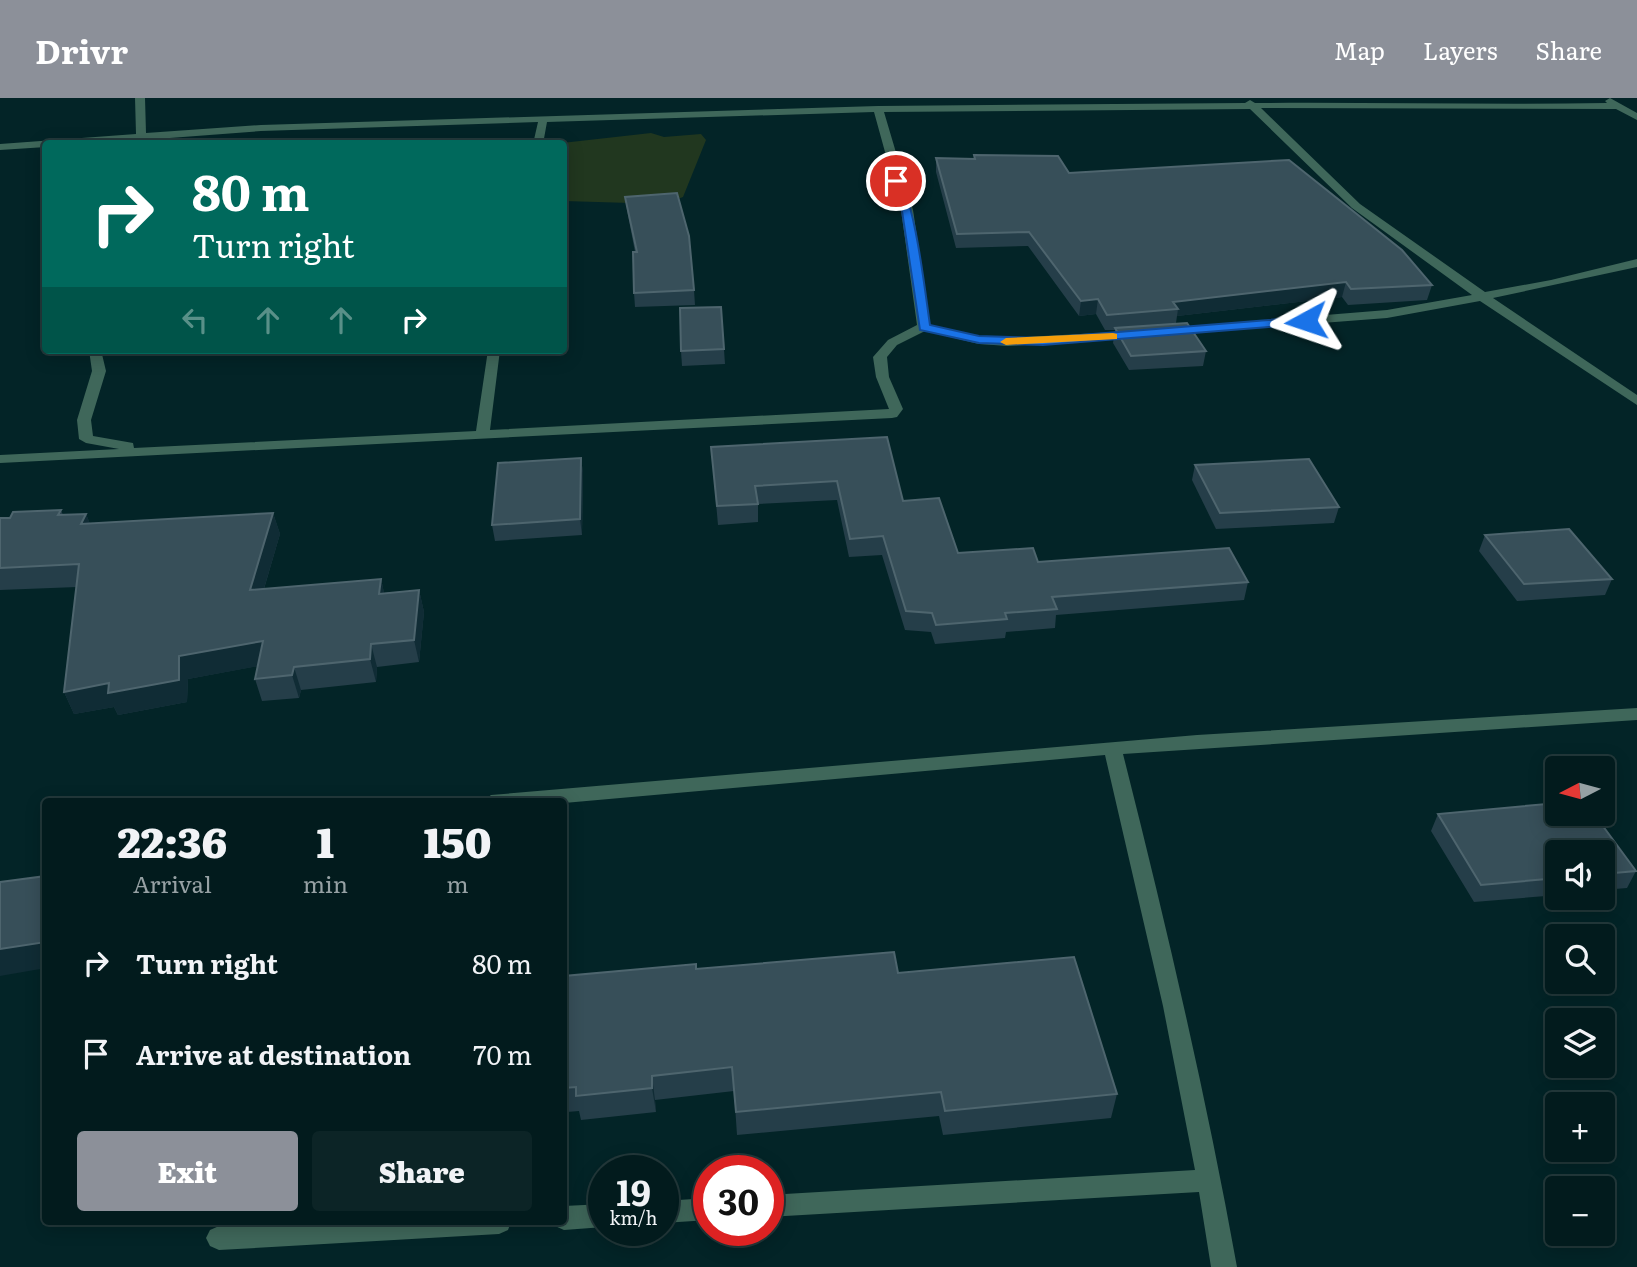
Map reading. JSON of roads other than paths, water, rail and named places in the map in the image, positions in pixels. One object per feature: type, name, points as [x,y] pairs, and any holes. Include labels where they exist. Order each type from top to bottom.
[{"type":"street","points":[[140,98],[141,134]]},
{"type":"street","points":[[1604,98],[1637,117]]},
{"type":"street","points":[[108,140],[141,134],[878,108],[1249,102],[1618,106]]},
{"type":"street","points":[[1249,102],[1356,206],[1483,297],[1637,401]]},
{"type":"street","points":[[878,108],[907,211],[924,327]]},
{"type":"street","points":[[539,140],[543,120]]},
{"type":"street","points":[[0,147],[42,145]]},
{"type":"street","points":[[0,459],[892,414],[896,409],[878,368],[878,358],[890,341],[924,327],[979,340],[1008,342],[1152,334],[1387,314],[1483,297],[1637,263]]},
{"type":"street","points":[[96,354],[99,371],[84,420],[86,439],[169,452]]},
{"type":"street","points":[[483,433],[493,354]]},
{"type":"street","points":[[537,798],[1112,748],[1637,714]]},
{"type":"street","points":[[1112,748],[1151,905],[1210,1180],[1224,1267]]},
{"type":"street","points":[[784,1205],[1210,1180]]},
{"type":"street","points":[[567,1218],[588,1216]]},
{"type":"street","points":[[219,1238],[446,1225]]}]
